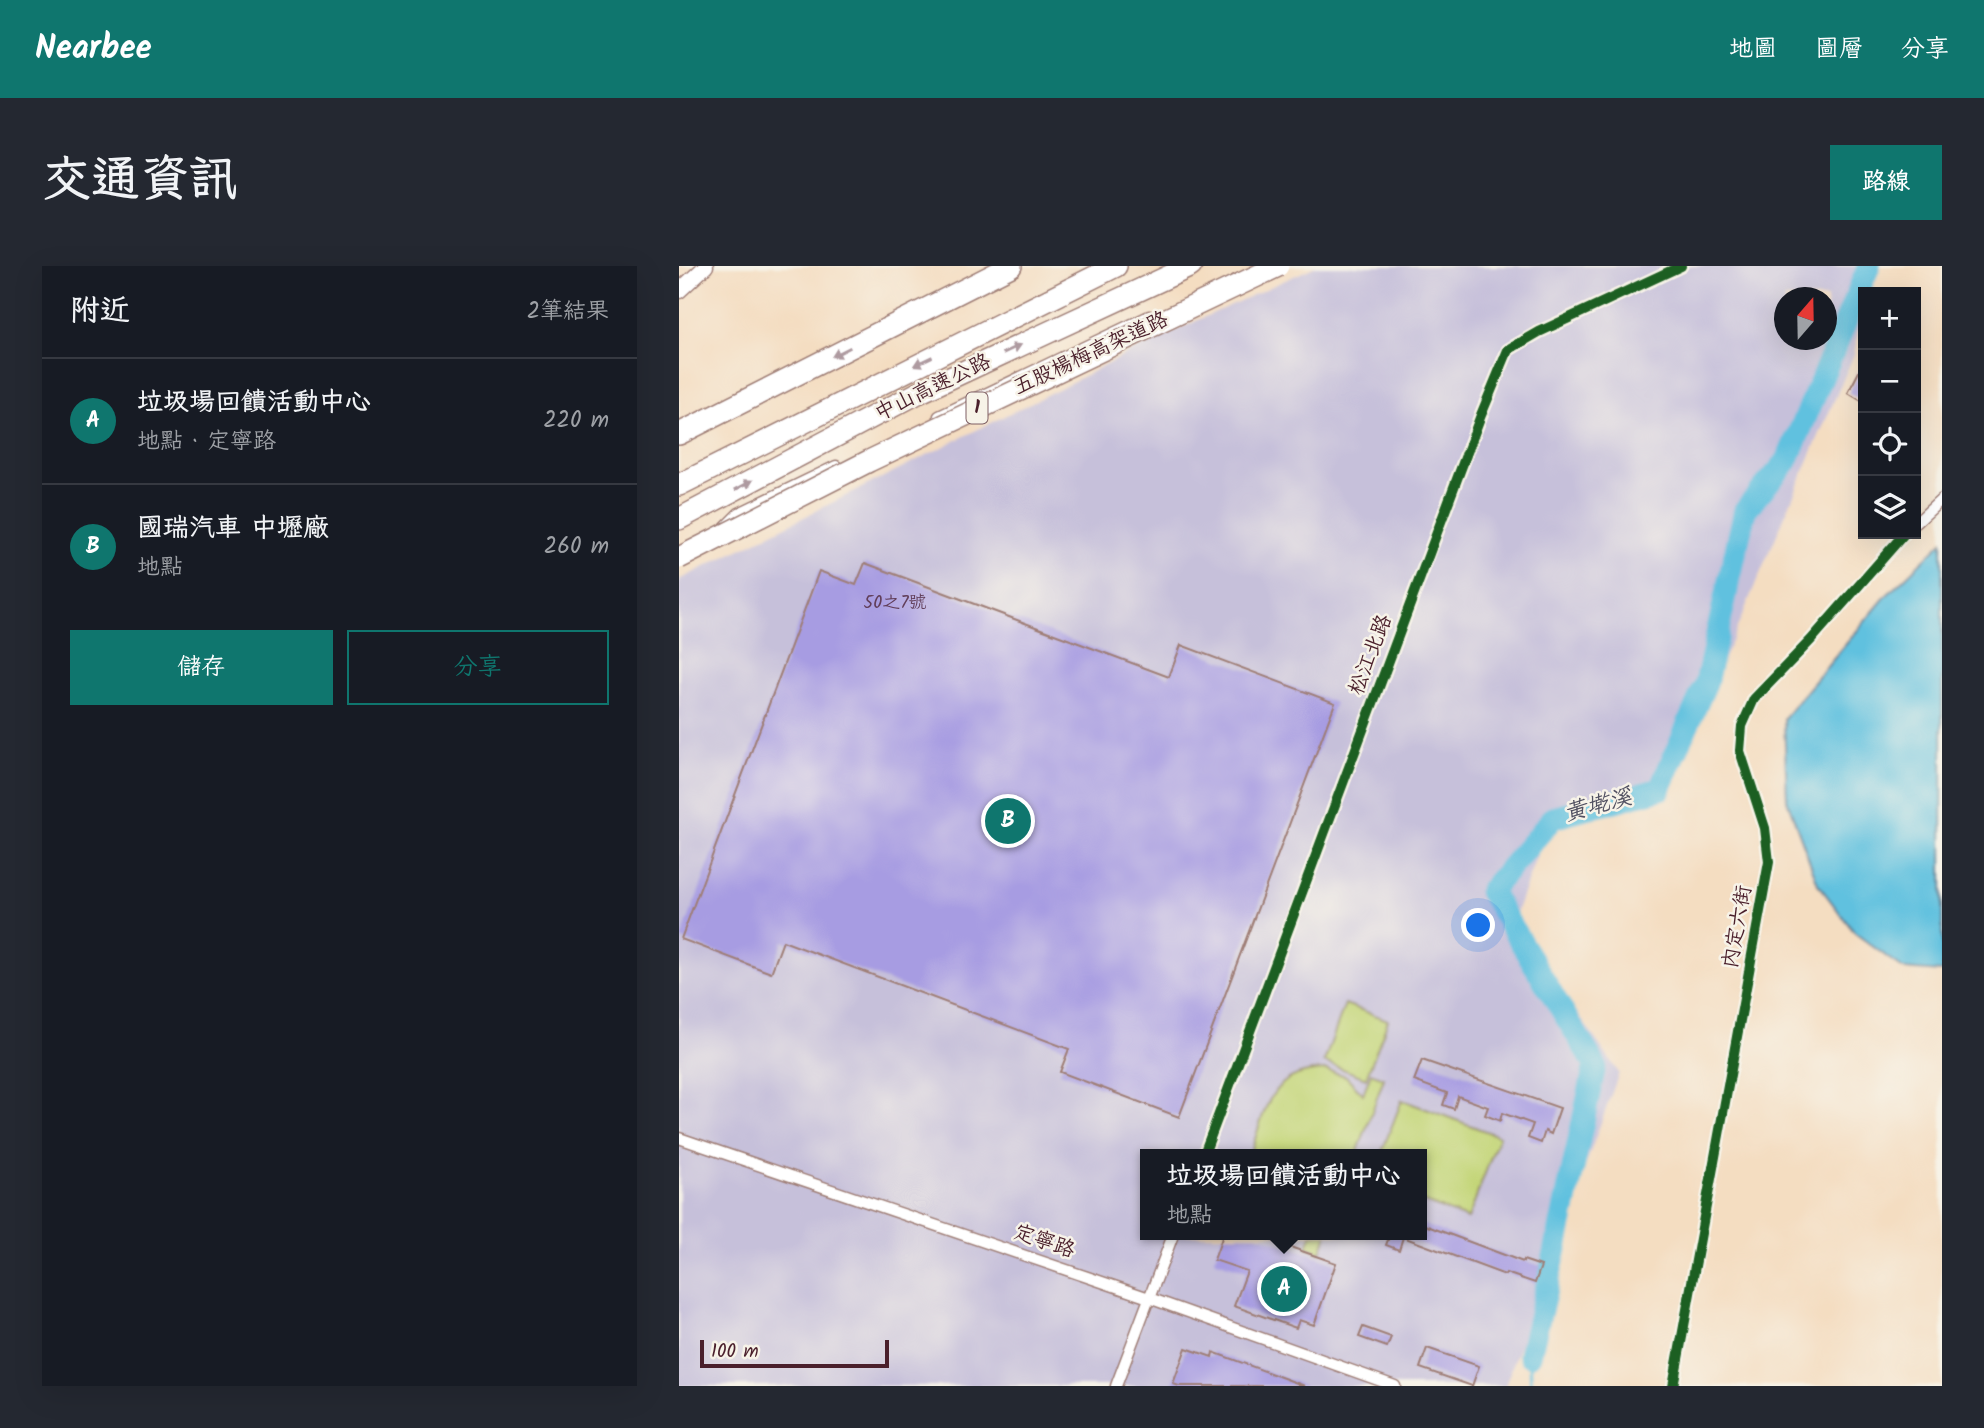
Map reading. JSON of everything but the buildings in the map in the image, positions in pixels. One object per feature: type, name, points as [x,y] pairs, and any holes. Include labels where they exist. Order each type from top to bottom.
[{"type":"highway","points":[[679,434],[1011,266]]},
{"type":"highway","name":"中山高速公路","points":[[679,485],[1116,266]]},
{"type":"highway","name":"中山高速公路","points":[[681,518],[918,393],[1191,266]]},
{"type":"highway","name":"五股楊梅高架道路","points":[[679,558],[869,460],[1278,266]]},
{"type":"street","points":[[679,291],[706,266]]},
{"type":"street","points":[[679,569],[739,513],[1086,344],[1261,266]]},
{"type":"street","name":"松江北路","points":[[1206,1149],[1481,415],[1508,351],[1539,332],[1681,266]]},
{"type":"street","points":[[1921,518],[1942,499]]},
{"type":"street","name":"內定六街","points":[[1673,1386],[1769,862],[1765,828],[1740,751],[1742,726],[1754,699],[1811,640],[1899,539]]},
{"type":"street","name":"定寧路","points":[[679,1138],[1150,1298],[1395,1386]]},
{"type":"street","points":[[1116,1386],[1171,1240]]},
{"type":"shaded area","points":[[1316,266],[1869,266],[1865,287],[1858,287],[1858,331],[1854,354],[1675,773],[1553,811],[1513,921],[1619,1073],[1505,1386],[679,1386],[679,580],[1159,338]]},
{"type":"green space","points":[[1345,1004],[1388,1020],[1366,1078],[1324,1062]]},
{"type":"green space","points":[[1326,1070],[1346,1076],[1363,1094],[1371,1073],[1384,1078],[1359,1149],[1252,1149],[1272,1096],[1292,1077]]},
{"type":"green space","points":[[1402,1100],[1499,1136],[1468,1219],[1427,1203],[1427,1149],[1383,1149]]},
{"type":"green space","points":[[1309,1240],[1325,1240],[1321,1252],[1307,1247]]},
{"type":"water","points":[[1942,542],[1941,972],[1903,969],[1855,933],[1818,884],[1787,800],[1784,718],[1887,595]]},
{"type":"waterway","name":"黃墘溪","points":[[1530,1355],[1595,1065],[1490,891],[1553,818],[1660,789],[1706,683],[1745,510],[1787,461],[1869,266]]},
{"type":"waterway","name":"黃墘溪","points":[[1530,1355],[1531,1386]]},
{"type":"cycle path","points":[[1206,1149],[1481,415],[1508,350],[1539,332],[1681,266]]},
{"type":"cycle path","points":[[1673,1386],[1769,862],[1765,828],[1740,751],[1742,726],[1754,699],[1811,640],[1900,539]]},
{"type":"place","name":"國瑞汽車 中壢廠","points":[[1008,821]]},
{"type":"place","name":"垃圾場回饋活動中心","points":[[1284,1289]]}]
